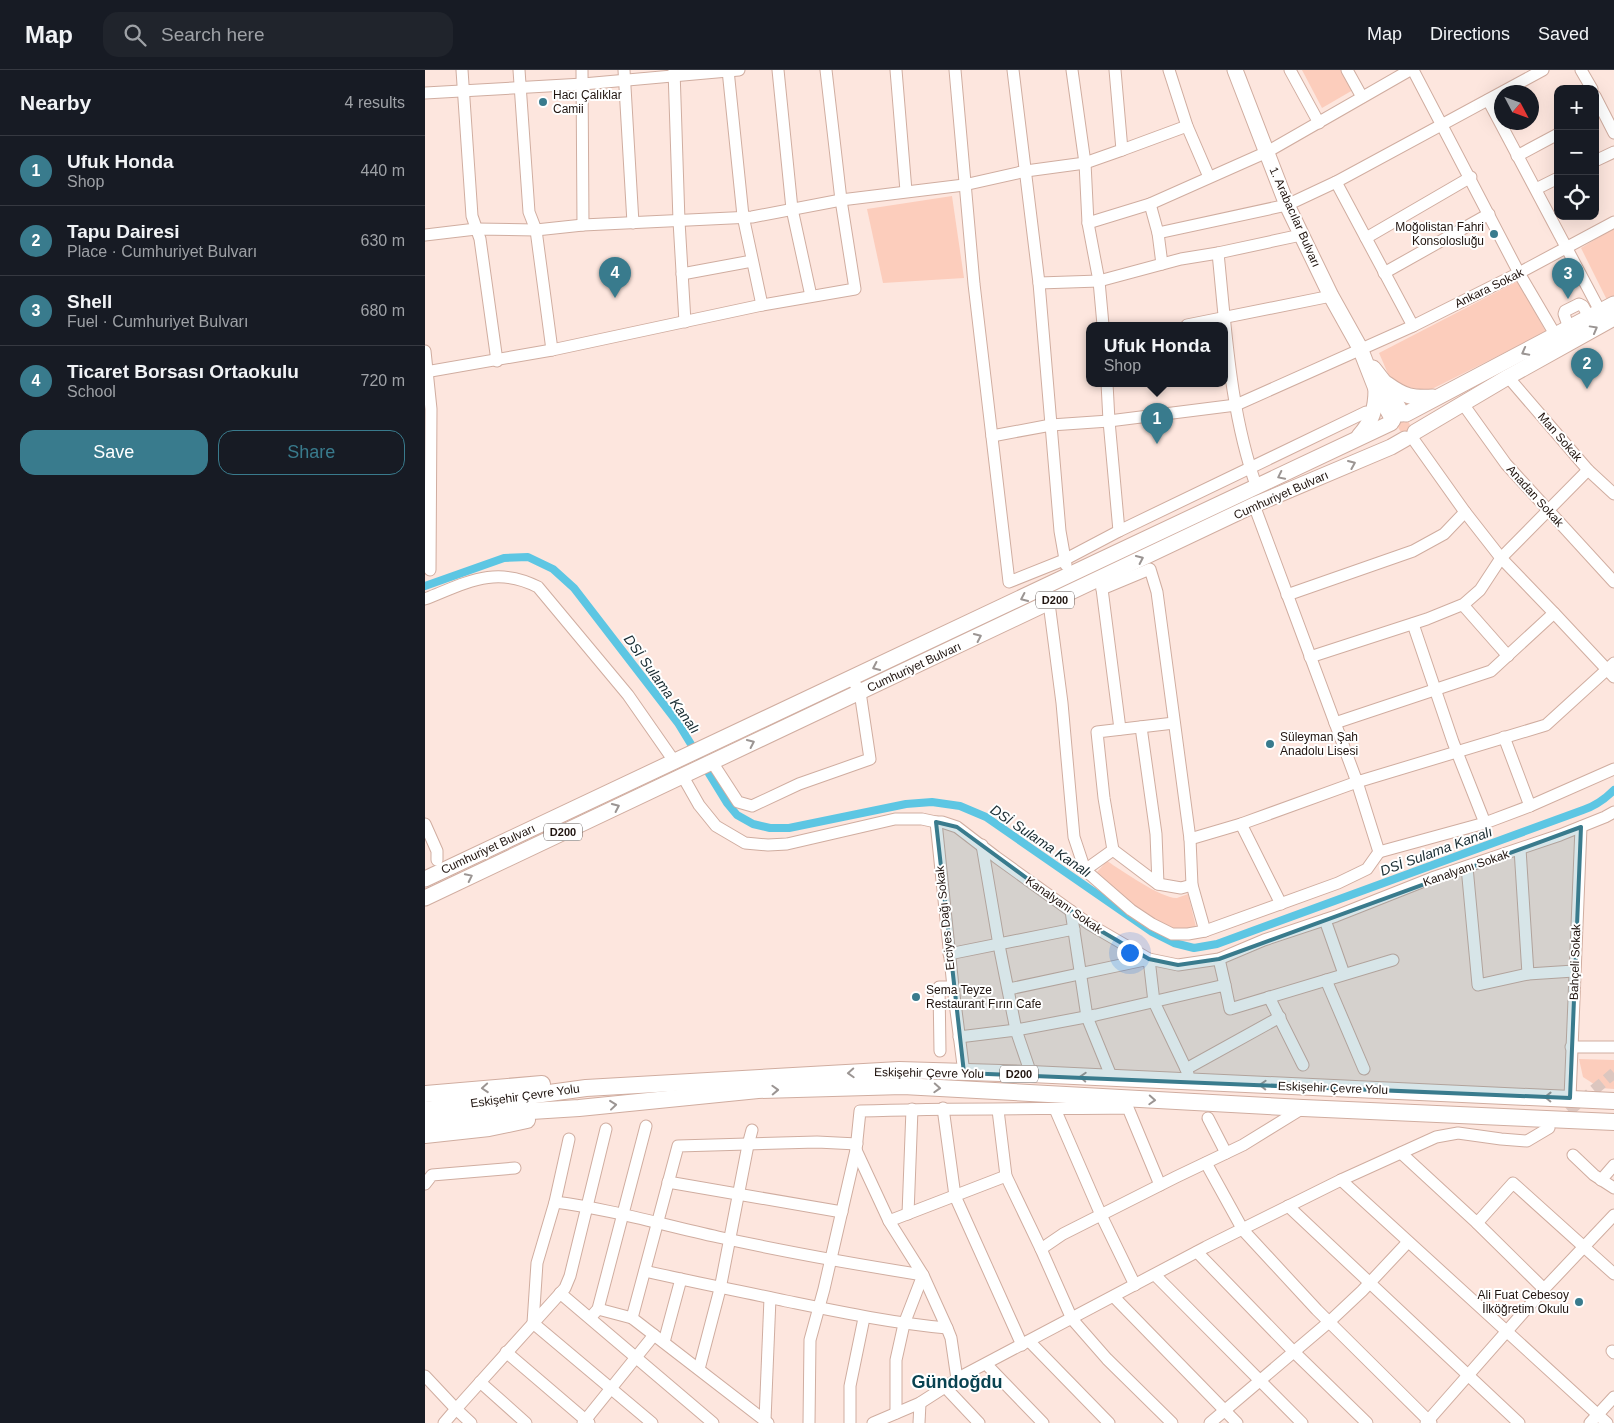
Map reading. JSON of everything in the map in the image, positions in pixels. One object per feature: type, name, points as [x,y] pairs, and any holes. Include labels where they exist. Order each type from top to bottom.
[{"type":"highway","name":"Eskişehir Çevre Yolu","points":[[425,1110],[586,1088],[899,1070],[1031,1074],[1614,1101]]},
{"type":"highway","points":[[425,1094],[552,1083],[586,1088]]},
{"type":"highway","name":"Eskişehir Çevre Yolu","points":[[425,1122],[483,1114],[579,1108],[757,1090],[903,1086],[1303,1108],[1614,1122]]},
{"type":"highway","points":[[425,1135],[489,1128],[579,1108]]},
{"type":"main road","name":"1. Arabacılar Bulvarı","points":[[1235,70],[1287,205],[1301,235],[1331,296],[1398,418]]},
{"type":"main road","name":"Cumhuriyet Bulvarı","points":[[425,879],[852,678],[1071,584],[1398,418],[1614,304]]},
{"type":"main road","name":"Cumhuriyet Bulvarı","points":[[425,898],[1049,603],[1071,584],[1101,583],[1254,505],[1391,447],[1508,377],[1614,318]]},
{"type":"main road","points":[[1357,439],[1373,414],[1380,386],[1405,396],[1416,398],[1440,396]]},
{"type":"main road","points":[[1398,418],[1415,420],[1416,428],[1410,436],[1397,437],[1392,431],[1398,418]]},
{"type":"main road","points":[[560,816],[566,830]]},
{"type":"street","points":[[462,70],[473,216],[480,239],[497,361]]},
{"type":"street","points":[[519,70],[529,212],[536,230],[552,350]]},
{"type":"street","points":[[582,70],[583,226]]},
{"type":"street","points":[[778,70],[792,209],[811,296]]},
{"type":"street","points":[[427,373],[552,350],[762,305],[855,290],[841,200],[826,70]]},
{"type":"street","points":[[897,70],[906,191]]},
{"type":"street","points":[[955,70],[964,185],[1009,582],[1064,560],[1119,531],[1366,412]]},
{"type":"street","points":[[1013,70],[1039,283],[1064,560],[1071,584]]},
{"type":"street","points":[[1072,70],[1085,163],[1088,223],[1099,281],[1103,322]]},
{"type":"street","points":[[1115,70],[1122,150]]},
{"type":"street","points":[[1169,70],[1187,126],[1209,177]]},
{"type":"street","points":[[1289,70],[1319,123]]},
{"type":"street","points":[[1347,70],[1362,97]]},
{"type":"street","points":[[1088,223],[1150,204],[1267,152],[1412,70],[1471,178],[1519,273],[1562,332]]},
{"type":"street","points":[[1158,233],[1287,205],[1336,182],[1543,70]]},
{"type":"street","points":[[1581,70],[1589,85]]},
{"type":"street","points":[[425,93],[583,84],[624,75],[732,71],[743,216],[762,305]]},
{"type":"street","points":[[674,73],[685,322]]},
{"type":"street","points":[[624,75],[633,223]]},
{"type":"street","points":[[1488,100],[1567,248],[1594,314]]},
{"type":"street","points":[[1599,112],[1614,133]]},
{"type":"street","points":[[425,235],[476,229],[536,230],[743,216],[752,217],[841,200],[964,185],[1026,171],[1085,163],[1187,126]]},
{"type":"street","points":[[1517,156],[1554,136]]},
{"type":"street","points":[[1599,158],[1614,152]]},
{"type":"street","points":[[1366,238],[1471,178]]},
{"type":"street","points":[[1536,189],[1554,180]]},
{"type":"street","points":[[1336,182],[1413,326]]},
{"type":"street","points":[[1150,204],[1158,233],[1161,264]]},
{"type":"street","points":[[1384,273],[1489,214]]},
{"type":"street","name":"Ankara Sokak","points":[[992,436],[1051,425],[1109,421],[1236,405],[1363,354],[1413,326],[1519,273],[1614,222]]},
{"type":"street","points":[[1039,283],[1099,281],[1181,259],[1301,235]]},
{"type":"street","points":[[1218,253],[1225,322]]},
{"type":"street","points":[[682,274],[753,261]]},
{"type":"street","points":[[1203,322],[1331,296]]},
{"type":"street","points":[[1228,347],[1236,405],[1250,469],[1257,488]]},
{"type":"street","points":[[425,350],[430,570]]},
{"type":"street","name":"Man Sokak","points":[[1508,377],[1588,470],[1614,494]]},
{"type":"street","points":[[1107,387],[1119,531]]},
{"type":"street","name":"Anadan Sokak","points":[[1463,404],[1506,464],[1614,582]]},
{"type":"street","points":[[1190,839],[1241,824],[1357,782],[1546,725],[1612,670],[1501,558],[1410,436]]},
{"type":"street","points":[[1311,657],[1413,624],[1463,605],[1480,590],[1501,558],[1588,470]]},
{"type":"street","points":[[1254,505],[1357,782],[1379,852]]},
{"type":"street","points":[[1287,595],[1413,550],[1444,534],[1465,512]]},
{"type":"street","points":[[1119,728],[1101,583],[1150,568],[1157,592],[1190,839],[1192,885],[1205,931]]},
{"type":"street","points":[[425,599],[480,578],[506,576],[525,580],[538,587],[629,695],[674,761]]},
{"type":"street","points":[[1049,603],[1062,703],[1074,837],[1085,870],[1131,910],[1172,934],[1205,931],[1338,883],[1367,869],[1379,852],[1485,823],[1530,806],[1614,769]]},
{"type":"street","points":[[1463,605],[1508,656]]},
{"type":"street","points":[[1335,723],[1491,671],[1554,613]]},
{"type":"street","points":[[1413,624],[1456,751],[1485,823]]},
{"type":"street","points":[[707,764],[738,802],[752,806],[799,784],[870,759],[860,692],[852,678]]},
{"type":"street","points":[[1174,723],[1097,732],[1104,798],[1113,850],[1158,884],[1181,888],[1192,885]]},
{"type":"street","points":[[1141,727],[1156,834],[1158,884]]},
{"type":"street","points":[[1504,737],[1530,806]]},
{"type":"street","name":"Kanalyanı Sokak","points":[[682,775],[699,805],[716,826],[745,843],[787,844],[895,819],[922,819],[942,822],[957,827],[1089,924],[1149,959],[1179,965],[1219,959],[1263,940],[1325,920],[1432,878],[1581,827],[1614,812]]},
{"type":"street","name":"Erciyes Dağı Sokak","points":[[936,822],[949,954],[964,1073]]},
{"type":"street","points":[[425,824],[437,851],[437,860]]},
{"type":"street","points":[[1241,824],[1281,904]]},
{"type":"street","name":"Bahçeli Sokak","points":[[1570,1098],[1581,827]]},
{"type":"street","points":[[981,845],[1016,1030],[1031,1074]]},
{"type":"street","points":[[1520,849],[1529,974]]},
{"type":"street","points":[[1085,870],[1113,850]]},
{"type":"street","points":[[1467,867],[1478,985],[1529,974],[1574,971]]},
{"type":"street","points":[[1071,911],[1087,1017],[1109,1070]]},
{"type":"street","points":[[1325,920],[1344,974]]},
{"type":"street","points":[[949,954],[1074,929]]},
{"type":"street","points":[[1009,989],[1149,959],[1154,1002],[1187,1071],[1280,1017]]},
{"type":"street","points":[[1219,959],[1230,1009],[1393,960]]},
{"type":"street","points":[[1326,980],[1364,1069]]},
{"type":"street","points":[[959,1037],[1016,1030],[1087,1017],[1225,985]]},
{"type":"street","points":[[939,1050],[939,988],[953,987]]},
{"type":"street","points":[[1269,997],[1303,1065]]},
{"type":"street","points":[[1571,1047],[1614,1047]]},
{"type":"street","points":[[943,1108],[955,1196],[1026,1343],[1109,1423]]},
{"type":"street","points":[[809,1423],[810,1340],[842,1212],[856,1147],[860,1112],[943,1108],[998,1110],[1128,1108],[1160,1185]]},
{"type":"street","points":[[1041,1249],[1063,1234],[1243,1145],[1303,1108]]},
{"type":"street","points":[[908,1214],[912,1109]]},
{"type":"street","points":[[1055,1109],[1101,1215],[1135,1285]]},
{"type":"street","points":[[998,1110],[1006,1176],[1072,1319],[1107,1359],[1172,1423]]},
{"type":"street","points":[[1208,1118],[1226,1153]]},
{"type":"street","points":[[590,1318],[598,1309],[621,1215],[646,1126]]},
{"type":"street","points":[[873,1423],[921,1403],[957,1379],[1197,1252],[1341,1180],[1436,1137],[1458,1133],[1527,1141],[1549,1128]]},
{"type":"street","points":[[444,1423],[565,1288],[570,1276],[605,1129]]},
{"type":"street","points":[[699,1369],[720,1289],[747,1145],[752,1130]]},
{"type":"street","points":[[533,1323],[537,1264],[555,1202],[569,1139]]},
{"type":"street","points":[[632,1318],[678,1146],[817,1142],[856,1147]]},
{"type":"street","points":[[856,1147],[889,1221],[923,1275],[947,1328],[951,1338],[957,1379]]},
{"type":"street","points":[[1401,1153],[1477,1223],[1544,1290]]},
{"type":"street","points":[[1573,1155],[1594,1176],[1614,1188]]},
{"type":"street","points":[[1206,1162],[1243,1230],[1329,1322],[1429,1422],[1507,1331],[1614,1216]]},
{"type":"street","points":[[1601,1180],[1614,1165]]},
{"type":"street","points":[[425,1184],[432,1175],[515,1168]]},
{"type":"street","points":[[889,1221],[1006,1176]]},
{"type":"street","points":[[1341,1180],[1507,1331],[1594,1419],[1607,1423]]},
{"type":"street","points":[[668,1182],[842,1212]]},
{"type":"street","points":[[1477,1223],[1513,1183],[1614,1274]]},
{"type":"street","points":[[555,1202],[587,1206],[730,1240],[831,1260],[923,1275]]},
{"type":"street","points":[[1288,1206],[1519,1423]]},
{"type":"street","points":[[1210,1423],[1329,1322],[1408,1242]]},
{"type":"street","points":[[1197,1252],[1367,1423]]},
{"type":"street","points":[[645,1271],[720,1289],[864,1318],[947,1328]]},
{"type":"street","points":[[896,1413],[897,1360],[903,1324],[923,1275]]},
{"type":"street","points":[[1155,1275],[1259,1382],[1302,1423]]},
{"type":"street","points":[[506,1352],[586,1422],[637,1357],[659,1339],[681,1279]]},
{"type":"street","points":[[560,1293],[713,1423]]},
{"type":"street","points":[[1114,1297],[1237,1423]]},
{"type":"street","points":[[766,1422],[770,1298]]},
{"type":"street","points":[[598,1309],[632,1318],[766,1422]]},
{"type":"street","points":[[850,1423],[851,1386],[864,1318]]},
{"type":"street","points":[[533,1323],[652,1423]]},
{"type":"street","points":[[986,1364],[1043,1423]]},
{"type":"street","points":[[425,1376],[455,1409],[471,1423]]},
{"type":"street","points":[[480,1382],[526,1423]]},
{"type":"street","points":[[945,1387],[979,1423]]},
{"type":"street","points":[[1594,1419],[1614,1397]]},
{"type":"street","points":[[919,1423],[921,1403]]},
{"type":"highlighted area","points":[[936,822],[957,827],[1089,924],[1149,959],[1178,965],[1219,959],[1581,827],[1570,1098],[964,1073]]},
{"type":"shaded area","points":[[1302,70],[1342,70],[1353,90],[1322,108]]},
{"type":"shaded area","points":[[952,196],[964,278],[883,283],[867,209]]},
{"type":"shaded area","points":[[1614,228],[1614,298],[1608,302],[1581,248]]},
{"type":"shaded area","points":[[1518,281],[1546,332],[1428,391],[1403,386],[1389,376],[1379,353]]},
{"type":"shaded area","points":[[1404,420],[1410,426],[1404,432],[1398,426]]},
{"type":"shaded area","points":[[1107,861],[1162,894],[1177,898],[1188,894],[1196,927],[1186,931],[1175,930],[1151,918],[1097,872]]},
{"type":"shaded area","points":[[1579,1059],[1614,1060],[1614,1089],[1600,1088],[1583,1077]]},
{"type":"waterway","name":"DSİ Sulama Kanalı","points":[[425,586],[504,558],[528,557],[553,569],[574,588],[678,723],[727,803],[737,815],[753,824],[770,828],[789,828],[906,804],[932,802],[960,806],[986,817],[1152,932],[1174,943],[1194,948],[1217,944],[1587,808],[1600,802],[1614,790]]},
{"type":"tunnel","points":[[1556,1122],[1614,1073]]},
{"type":"place","name":"Hacı Çalıklar Camii","points":[[543,102]]},
{"type":"place","name":"Moğolistan Fahri Konsolosluğu","points":[[1494,234]]},
{"type":"place","name":"Ticaret Borsası Ortaokulu","points":[[615,298]]},
{"type":"place","name":"Shell","points":[[1568,299]]},
{"type":"place","name":"Tapu Dairesi","points":[[1587,389]]},
{"type":"place","name":"Ufuk Honda","points":[[1157,444]]},
{"type":"place","name":"Süleyman Şah Anadolu Lisesi","points":[[1270,744]]},
{"type":"place","name":"Sema Teyze Restaurant Fırın Cafe","points":[[916,997]]},
{"type":"place","name":"Ali Fuat Cebesoy İlköğretim Okulu","points":[[1579,1302]]},
{"type":"district","name":"Gündoğdu","points":[[957,1382]]}]
